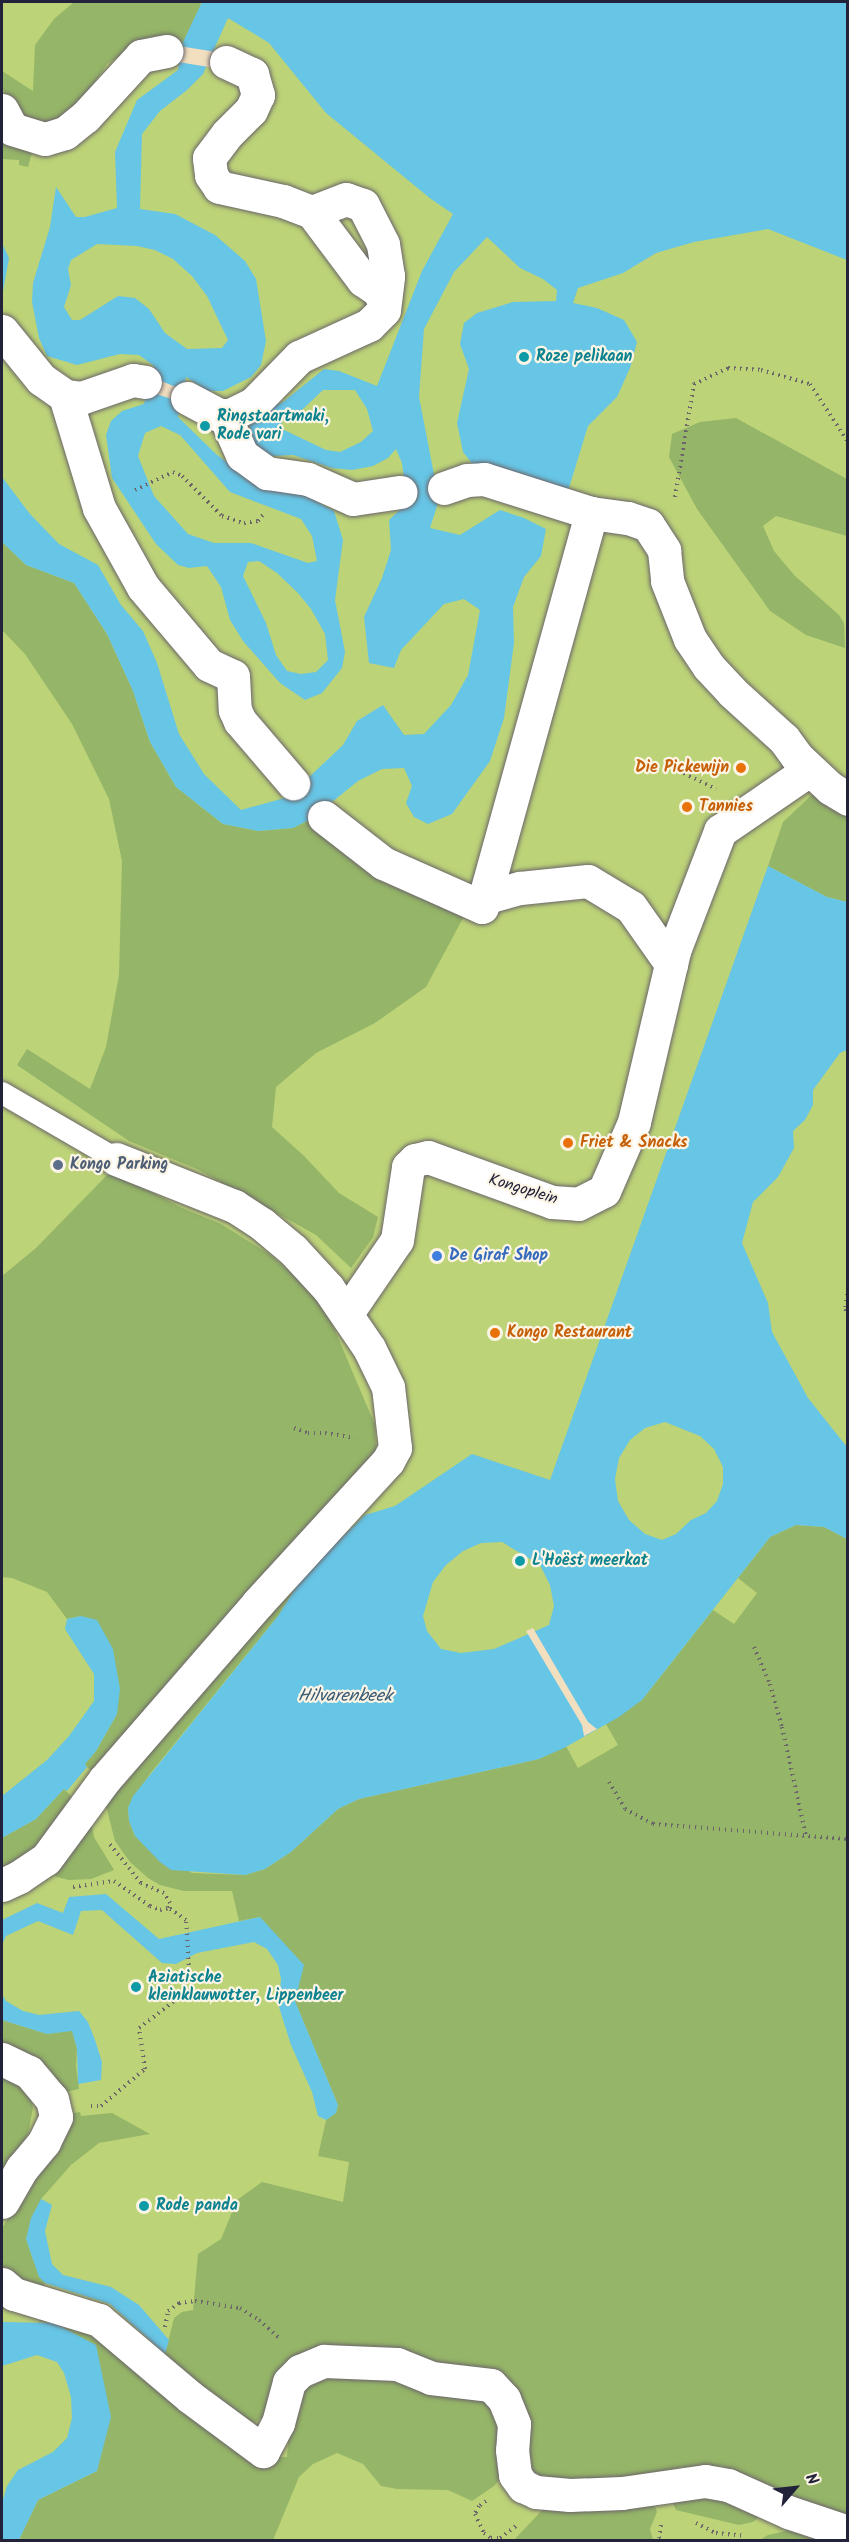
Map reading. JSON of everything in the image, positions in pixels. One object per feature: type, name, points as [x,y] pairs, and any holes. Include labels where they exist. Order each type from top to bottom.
[{"type":"street","points":[[2,110],[12,129],[45,139],[66,133],[85,117],[141,56],[167,51]]},
{"type":"street","points":[[226,62],[252,74],[258,94],[251,110],[227,134],[209,158],[211,175],[219,187],[283,201],[312,212],[363,280],[378,290],[383,299]]},
{"type":"street","points":[[187,398],[219,415],[230,415],[253,404],[299,357],[369,325],[384,310],[383,299],[388,276],[383,244],[363,205],[346,199],[312,212]]},
{"type":"street","points":[[2,331],[41,379],[65,396],[81,398],[133,381],[145,382]]},
{"type":"street","points":[[65,396],[99,508],[143,587],[209,665],[233,676],[235,710],[240,722],[293,783]]},
{"type":"street","points":[[230,415],[230,428],[242,455],[267,473],[308,479],[353,499],[400,492]]},
{"type":"street","points":[[444,489],[467,480],[484,479],[591,513],[641,521],[654,530],[664,550],[667,581],[690,639],[708,666],[732,692],[762,718],[807,767],[830,788],[848,799]]},
{"type":"street","points":[[324,817],[383,863],[482,907],[591,513]]},
{"type":"street","name":"Kongoplein","points":[[347,1313],[397,1240],[408,1167],[415,1160],[428,1157],[552,1203],[578,1204],[604,1191],[634,1122],[671,964],[720,831],[800,776],[807,767]]},
{"type":"street","points":[[484,898],[520,888],[588,881],[632,907],[671,964]]},
{"type":"street","points":[[2,1885],[20,1877],[46,1860],[98,1789],[257,1604],[388,1461],[395,1448],[388,1387],[369,1348],[328,1287],[292,1250],[262,1224],[234,1206],[117,1159]]},
{"type":"street","points":[[2,2060],[29,2072],[52,2099],[56,2117],[44,2142],[22,2168],[2,2202]]},
{"type":"street","points":[[2,2284],[14,2294],[99,2320],[190,2397],[263,2451],[278,2422],[289,2382],[300,2371],[324,2361],[397,2364],[431,2378],[491,2385],[504,2399],[514,2424],[512,2450],[515,2475],[523,2486],[536,2492],[570,2495],[622,2493],[705,2481],[728,2485],[788,2512],[848,2532]]},
{"type":"lane","points":[[2,1093],[117,1159]]},
{"type":"path","points":[[657,538],[674,507],[694,384],[728,368],[761,370],[810,384],[848,441]]},
{"type":"path","points":[[152,481],[173,472],[182,476],[222,516],[244,522],[258,521],[266,511]]},
{"type":"path","points":[[848,1288],[845,1309],[848,1313]]},
{"type":"path","points":[[294,1428],[308,1433],[339,1435],[395,1448]]},
{"type":"path","points":[[754,1647],[770,1684],[782,1727],[806,1836]]},
{"type":"path","points":[[609,1782],[625,1809],[653,1824],[848,1839]]},
{"type":"path","points":[[98,1789],[97,1816],[111,1849],[141,1883],[164,1893],[170,1903],[169,1908]]},
{"type":"path","points":[[63,1889],[114,1881],[150,1906],[165,1911],[169,1908]]},
{"type":"path","points":[[80,2106],[101,2106],[145,2069],[139,2028],[190,1989],[186,1920],[169,1908]]},
{"type":"path","points":[[165,2330],[168,2311],[179,2303],[195,2301],[240,2308],[275,2333],[289,2349],[300,2371]]},
{"type":"path","points":[[494,2496],[479,2506],[475,2514],[478,2524],[491,2538],[500,2538],[512,2530]]},
{"type":"path","points":[[688,2520],[716,2533],[745,2536]]},
{"type":"path","points":[[662,2541],[659,2538],[659,2528],[664,2521]]},
{"type":"green space","points":[[2,2],[847,2],[847,2540],[2,2540]]},
{"type":"green space","points":[[74,2],[202,2],[182,46],[152,40],[136,46],[107,64],[82,101],[60,120],[40,127],[13,108],[2,88],[2,71],[33,91],[35,45],[54,19]]},
{"type":"green space","points":[[2,139],[34,145],[28,167],[19,165],[19,160],[2,159]]},
{"type":"green space","points":[[736,418],[847,479],[847,536],[776,516],[763,526],[774,551],[795,576],[839,615],[844,623],[845,648],[806,635],[770,611],[697,509],[669,457],[672,434],[700,422]]},
{"type":"green space","points":[[2,542],[26,565],[74,583],[107,634],[133,691],[150,742],[176,787],[223,824],[258,831],[293,828],[311,819],[469,907],[426,987],[375,1023],[316,1053],[276,1087],[272,1127],[339,1193],[378,1217],[373,1237],[351,1268],[316,1235],[197,1169],[129,1141],[17,1065],[27,1049],[90,1089],[106,1047],[119,975],[122,861],[109,799],[72,724],[25,654],[2,630]]},
{"type":"green space","points":[[817,790],[847,813],[847,902],[827,897],[768,866],[783,822]]},
{"type":"green space","points":[[111,1171],[182,1208],[221,1224],[269,1254],[294,1275],[323,1307],[334,1328],[375,1425],[376,1455],[99,1778],[84,1764],[96,1751],[117,1714],[81,1616],[67,1619],[47,1592],[12,1578],[2,1577],[2,1276],[36,1248]]},
{"type":"green space","points":[[341,1525],[349,1531],[304,1575],[278,1616],[149,1775],[128,1808],[129,1821],[135,1836],[192,1873],[245,1875],[265,1869],[291,1852],[338,1809],[359,1799],[539,1759],[566,1746],[578,1768],[618,1745],[606,1724],[642,1700],[713,1610],[734,1624],[757,1593],[738,1578],[770,1537],[796,1525],[824,1527],[847,1539],[847,2522],[722,2466],[682,2467],[648,2478],[556,2482],[536,2475],[527,2462],[519,2396],[337,2352],[255,2423],[202,2394],[163,2362],[174,2318],[182,2312],[193,2310],[198,2254],[221,2239],[237,2200],[262,2182],[343,2202],[349,2162],[318,2156],[326,2120],[336,2113],[338,2105],[260,1917],[239,1921],[232,1891],[184,1891],[160,1885],[148,1878],[130,1862],[115,1841],[106,1806],[176,1712]]},
{"type":"green space","points":[[64,1789],[77,1802],[39,1851],[2,1876],[2,1838],[36,1819]]},
{"type":"green space","points":[[91,1821],[94,1837],[114,1870],[91,1879],[69,1880],[57,1877],[46,1869]]},
{"type":"green space","points":[[2,2020],[47,2034],[72,2030],[77,2049],[76,2066],[79,2089],[66,2092],[48,2067],[31,2056],[2,2045]]},
{"type":"green space","points":[[2,2072],[30,2094],[33,2108],[28,2134],[2,2178]]},
{"type":"green space","points":[[80,2112],[81,2116],[112,2113],[150,2134],[99,2143],[71,2165],[41,2199],[26,2239],[39,2276],[45,2283],[43,2291],[2,2269],[2,2228],[57,2142],[70,2114]]},
{"type":"green space","points":[[49,2311],[67,2314],[257,2459],[287,2457],[291,2402],[328,2366],[496,2397],[505,2473],[494,2486],[472,2501],[448,2490],[397,2489],[381,2486],[363,2464],[337,2453],[313,2464],[299,2477],[273,2540],[19,2540],[38,2500],[97,2471],[110,2417],[54,2323],[38,2322]]},
{"type":"green space","points":[[666,2489],[708,2491],[761,2515],[753,2522],[739,2525],[676,2510]]},
{"type":"green space","points":[[651,2495],[657,2512],[650,2529],[653,2540],[514,2540],[548,2504]]},
{"type":"green space","points":[[799,2528],[847,2540],[760,2540],[768,2535]]},
{"type":"water","points":[[202,2],[847,2],[847,260],[768,229],[694,242],[656,253],[623,273],[578,288],[573,303],[597,308],[624,320],[637,342],[630,368],[617,397],[588,426],[568,491],[474,466],[463,452],[457,423],[469,369],[460,344],[464,323],[477,313],[513,302],[556,301],[557,290],[543,279],[520,268],[487,237],[454,272],[424,329],[419,397],[439,500],[430,528],[460,535],[500,510],[546,529],[541,556],[524,577],[513,607],[514,643],[504,718],[490,761],[452,814],[428,824],[414,817],[406,803],[412,786],[404,768],[382,769],[358,781],[311,819],[293,828],[258,831],[223,824],[176,787],[150,742],[133,691],[107,634],[74,583],[26,565],[2,542],[2,477],[30,514],[59,544],[98,565],[121,605],[143,631],[157,663],[179,734],[204,774],[241,810],[288,797],[343,745],[357,721],[383,705],[404,735],[424,734],[451,705],[468,675],[480,610],[464,599],[444,604],[401,650],[394,668],[369,663],[364,617],[382,578],[391,550],[389,520],[407,503],[402,463],[396,449],[388,458],[373,466],[352,470],[332,468],[293,455],[273,456],[258,453],[249,439],[250,422],[261,411],[283,402],[324,369],[339,371],[377,386],[422,271],[453,214],[431,199],[326,113],[269,43],[228,18],[203,74],[160,111],[142,134],[140,209],[175,214],[215,235],[245,261],[256,279],[266,341],[261,365],[251,377],[223,391],[208,391],[186,377],[178,417],[216,454],[257,485],[303,494],[334,511],[343,540],[335,600],[345,652],[342,668],[322,693],[305,700],[280,683],[243,641],[230,620],[221,587],[207,566],[189,568],[178,565],[156,544],[112,478],[106,435],[111,421],[122,411],[144,404],[154,366],[139,355],[120,354],[77,365],[47,356],[39,338],[32,302],[33,283],[50,227],[56,187],[76,217],[85,217],[117,208],[115,152],[137,100],[178,70],[183,42]],"holes":[[[97,244],[137,246],[155,250],[173,259],[192,276],[207,296],[228,340],[222,348],[187,349],[165,333],[149,309],[135,298],[118,296],[80,320],[72,320],[64,307],[71,285],[68,269],[71,260]],[[323,390],[355,390],[367,409],[373,431],[361,442],[340,452],[326,450],[280,428],[283,419],[303,409]],[[161,426],[180,435],[230,492],[301,519],[312,536],[317,561],[308,563],[251,543],[214,543],[188,534],[154,496],[138,456],[145,433]],[[259,561],[277,573],[311,609],[325,634],[328,660],[316,672],[301,674],[287,671],[276,655],[266,623],[243,576],[248,562]]]},
{"type":"water","points":[[2,243],[9,258],[2,297]]},
{"type":"water","name":"Hilvarenbeek","points":[[768,866],[827,897],[847,902],[847,1050],[840,1053],[813,1090],[813,1105],[805,1120],[793,1131],[794,1148],[778,1177],[753,1202],[742,1243],[768,1303],[772,1332],[808,1398],[847,1447],[847,1539],[824,1527],[796,1525],[770,1537],[642,1700],[619,1717],[564,1748],[539,1759],[359,1799],[338,1809],[291,1852],[265,1869],[245,1875],[171,1870],[135,1836],[129,1821],[128,1808],[133,1796],[278,1616],[304,1575],[365,1515],[395,1506],[472,1454],[550,1480]],"holes":[[[665,1422],[700,1436],[714,1449],[723,1467],[723,1484],[717,1501],[706,1513],[691,1520],[676,1534],[662,1540],[645,1534],[629,1520],[618,1501],[615,1479],[619,1458],[630,1440],[645,1428]],[[502,1542],[540,1565],[550,1585],[554,1606],[549,1625],[494,1649],[461,1653],[441,1649],[427,1631],[423,1616],[433,1582],[446,1565],[463,1551],[481,1543]]]},
{"type":"water","points":[[81,1616],[97,1620],[113,1649],[120,1689],[117,1714],[96,1751],[85,1764],[87,1767],[67,1791],[64,1789],[36,1819],[2,1838],[2,1796],[47,1760],[69,1736],[94,1701],[94,1674],[65,1629],[67,1619]]},
{"type":"water","points":[[106,1894],[159,1939],[260,1917],[304,1965],[295,2001],[338,2105],[336,2113],[326,2120],[318,2116],[312,2092],[291,2045],[279,2007],[281,1979],[278,1965],[267,1949],[254,1942],[197,1953],[176,1964],[162,1963],[102,1910],[81,1911],[73,1935],[38,1921],[6,1936],[2,1945],[2,1920],[37,1903],[63,1913],[69,1897]]},
{"type":"water","points":[[2,1994],[6,2001],[23,2011],[39,2015],[79,2011],[88,2022],[95,2040],[102,2062],[101,2080],[78,2084],[77,2049],[72,2031],[47,2034],[2,2020]]},
{"type":"water","points":[[41,2199],[52,2205],[45,2231],[52,2264],[63,2275],[111,2287],[139,2305],[169,2340],[165,2354],[110,2304],[45,2283],[39,2277],[26,2239],[31,2218]]},
{"type":"water","points":[[2,2322],[54,2323],[96,2345],[111,2417],[97,2471],[38,2500],[19,2540],[2,2540],[2,2503],[7,2486],[18,2470],[53,2452],[67,2438],[72,2418],[71,2397],[64,2373],[57,2362],[37,2355],[2,2366]]},
{"type":"pier","points":[[179,46],[215,52],[212,67],[176,62]]},
{"type":"pier","points":[[156,379],[181,389],[184,403],[147,391]]},
{"type":"pier","points":[[533,1628],[588,1722],[597,1729],[584,1736],[582,1725],[526,1631]]},
{"type":"place","name":"Roze pelikaan","points":[[524,357]]},
{"type":"place","name":"Ringstaartmaki, Rode vari","points":[[205,426]]},
{"type":"place","name":"Die Pickewijn","points":[[741,768]]},
{"type":"place","name":"Tannies","points":[[687,807]]},
{"type":"place","name":"Friet & Snacks","points":[[568,1143]]},
{"type":"place","name":"Kongo Parking","points":[[58,1165]]},
{"type":"place","name":"De Giraf Shop","points":[[437,1256]]},
{"type":"place","name":"Kongo Restaurant","points":[[495,1333]]},
{"type":"place","name":"L'Hoëst meerkat","points":[[520,1561]]},
{"type":"place","name":"Aziatische kleinklauwotter, Lippenbeer","points":[[136,1987]]},
{"type":"place","name":"Rode panda","points":[[144,2206]]}]
